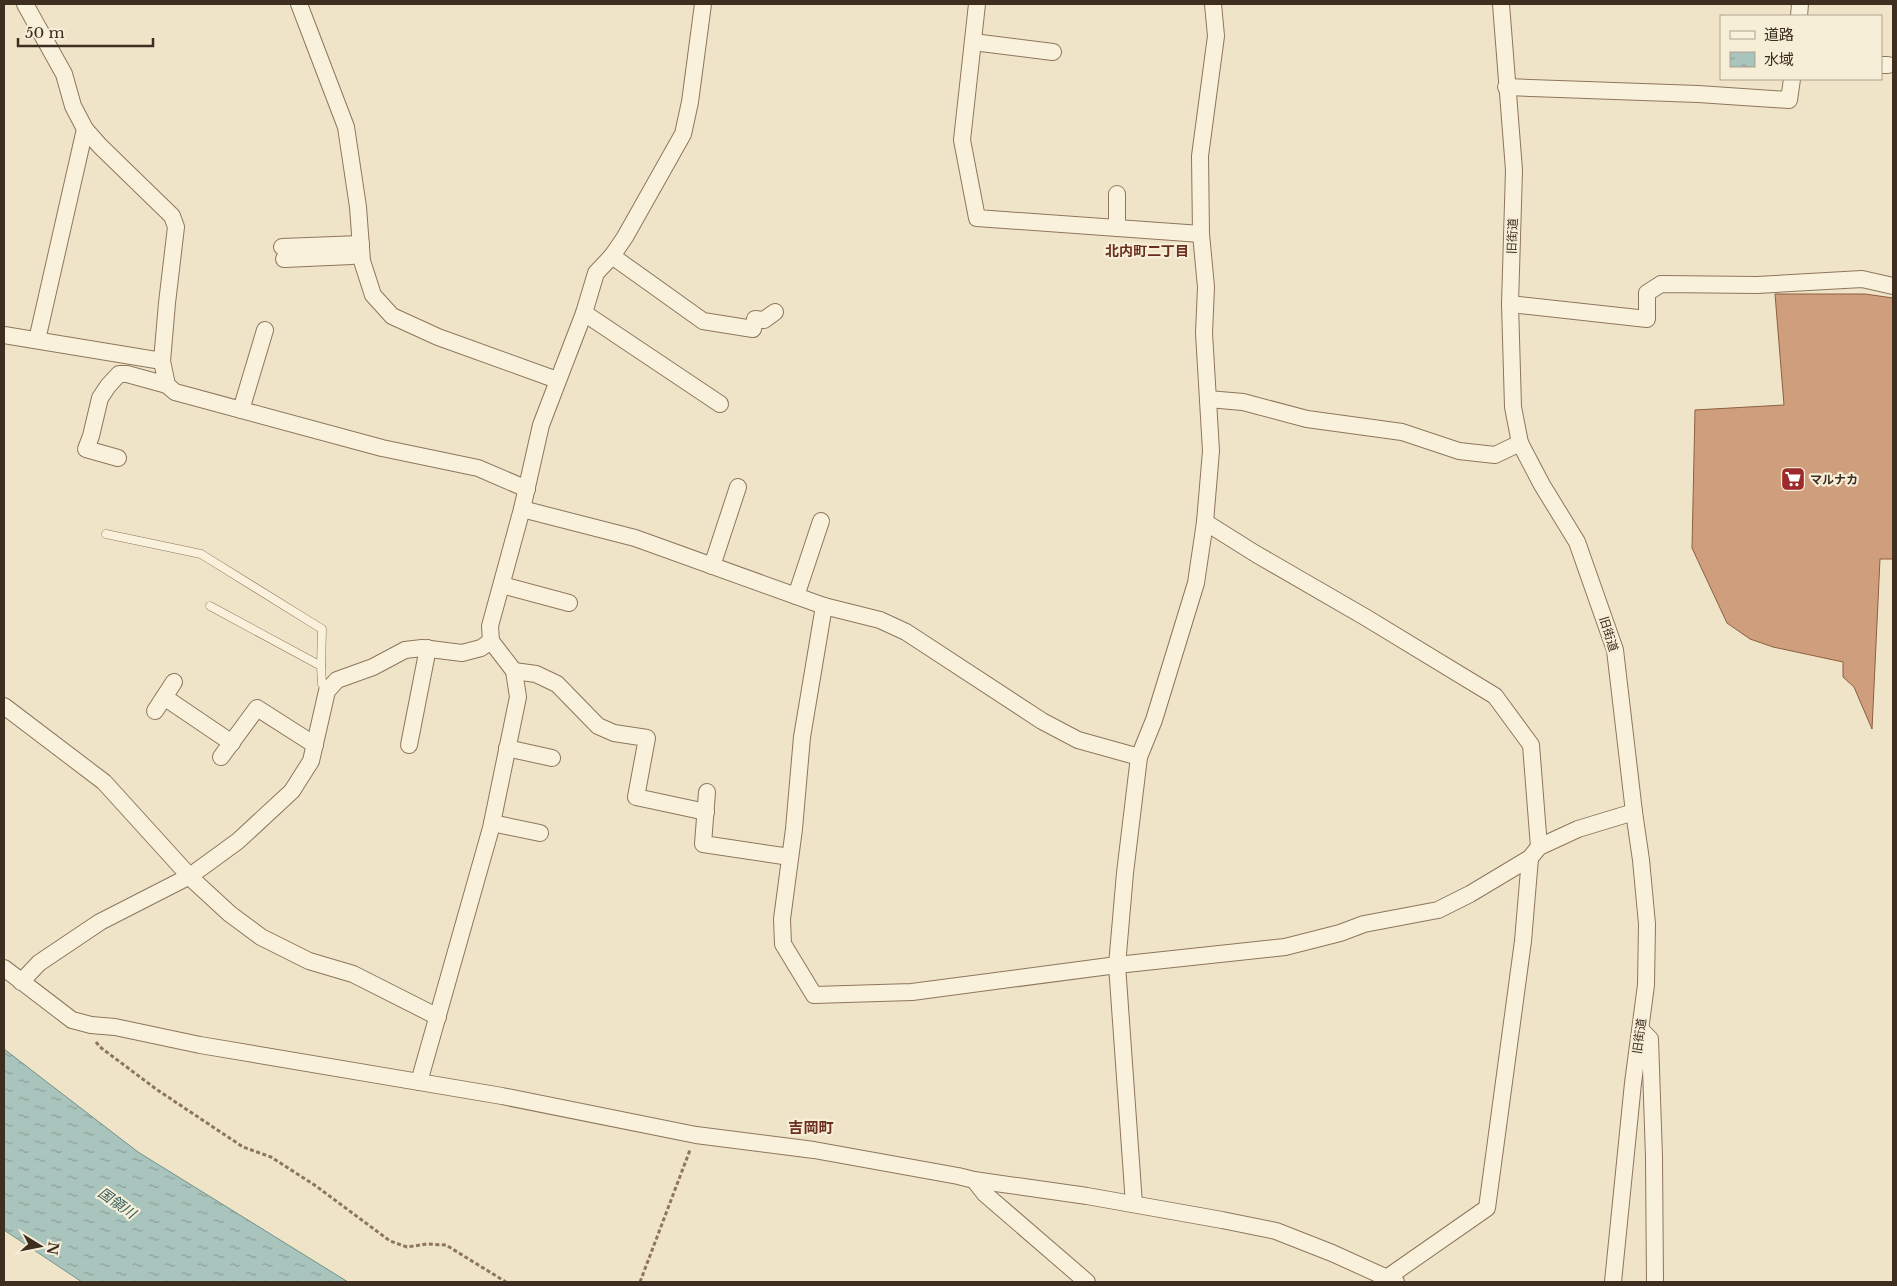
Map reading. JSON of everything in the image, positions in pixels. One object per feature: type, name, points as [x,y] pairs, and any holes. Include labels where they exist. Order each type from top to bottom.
[{"type":"street","points":[[26,4],[64,74],[73,106],[85,129],[172,216],[176,227],[162,361],[167,385]]},
{"type":"street","points":[[299,4],[346,127],[358,206],[361,250],[373,295],[392,316],[438,337],[557,380]]},
{"type":"street","points":[[419,1082],[492,823],[518,697],[514,671],[491,641],[490,626],[522,510],[540,425],[584,313],[596,273],[612,256],[625,237],[683,134],[690,102],[703,4]]},
{"type":"street","points":[[977,4],[962,140],[977,218],[1201,234]]},
{"type":"street","points":[[1134,1204],[1117,965],[1125,873],[1139,757],[1154,720],[1196,583],[1205,522],[1211,451],[1204,333],[1206,287],[1201,234],[1200,156],[1216,36],[1213,4]]},
{"type":"street","name":"旧街道","points":[[1501,4],[1514,170],[1510,304],[1513,407],[1520,443],[1542,485],[1577,542],[1616,650],[1647,924],[1646,985],[1633,1083],[1613,1282]]},
{"type":"street","points":[[973,42],[1053,52]]},
{"type":"street","points":[[1506,87],[1698,94],[1789,100],[1792,80]]},
{"type":"street","points":[[37,340],[85,129]]},
{"type":"street","points":[[1117,194],[1117,228]]},
{"type":"street","points":[[283,253],[361,250]]},
{"type":"street","points":[[612,256],[703,321],[753,329],[755,319],[764,320],[775,312]]},
{"type":"street","points":[[1510,304],[1647,319],[1647,293],[1661,284],[1757,285],[1862,279],[1893,286]]},
{"type":"street","points":[[584,313],[720,404]]},
{"type":"street","points":[[241,410],[265,330]]},
{"type":"street","points":[[4,335],[162,361]]},
{"type":"street","points":[[118,458],[86,449],[105,413],[100,398],[119,374],[127,374],[167,385],[175,392],[382,448],[478,468],[527,489]]},
{"type":"street","points":[[1208,400],[1243,402],[1306,419],[1402,432],[1459,452],[1495,455],[1520,443]]},
{"type":"street","points":[[712,566],[738,487]]},
{"type":"street","points":[[522,510],[635,538],[824,606],[880,620],[906,632],[1042,721],[1078,740],[1139,757]]},
{"type":"street","points":[[796,596],[821,521]]},
{"type":"street","points":[[4,968],[72,1020],[91,1026],[115,1027],[200,1045],[502,1096],[696,1135],[814,1150],[974,1180],[1134,1204],[1276,1231],[1332,1253],[1392,1280],[1487,1208],[1535,852],[1531,745],[1495,696],[1365,616],[1256,554],[1205,522]]},
{"type":"street","points":[[502,585],[569,603]]},
{"type":"street","points":[[824,606],[802,737],[782,919],[782,944],[814,995],[912,992],[1117,965],[1285,947],[1340,933],[1364,924],[1438,910],[1470,894],[1535,852],[1578,829],[1634,812]]},
{"type":"street","points":[[21,982],[39,963],[100,922],[190,876],[238,841],[292,791],[311,762],[327,691],[337,680],[373,667],[405,650],[428,648],[462,653],[481,648],[491,641]]},
{"type":"street","points":[[409,745],[428,648]]},
{"type":"street","points":[[514,671],[536,674],[557,684],[598,726],[614,733],[647,738],[636,797],[706,812]]},
{"type":"street","points":[[155,711],[174,682]]},
{"type":"street","points":[[164,697],[232,743]]},
{"type":"street","points":[[4,706],[104,782],[190,876],[230,914],[261,937],[309,961],[353,974],[438,1017]]},
{"type":"street","points":[[221,757],[256,708],[315,745]]},
{"type":"street","points":[[507,748],[552,758]]},
{"type":"street","points":[[708,792],[703,844],[790,857]]},
{"type":"street","points":[[492,823],[540,832]]},
{"type":"street","points":[[1640,1030],[1650,1039],[1654,1157],[1655,1282]]},
{"type":"street","points":[[974,1180],[985,1194],[1087,1282]]},
{"type":"lane","points":[[106,534],[202,554],[322,629],[322,684],[327,691]]},
{"type":"lane","points":[[210,606],[321,666]]},
{"type":"path","points":[[91,1026],[90,1035],[100,1048],[156,1089],[243,1147],[271,1157],[316,1186],[390,1240],[407,1247],[427,1244],[446,1245],[506,1282]]},
{"type":"path","points":[[640,1282],[696,1135]]},
{"type":"water","name":"国領川","points":[[4,1049],[138,1152],[348,1282],[82,1282],[4,1230]]},
{"type":"building","name":"マルナカ","points":[[1775,294],[1865,294],[1893,298],[1893,559],[1880,559],[1872,729],[1854,687],[1843,677],[1843,662],[1773,647],[1750,639],[1727,623],[1692,548],[1695,410],[1784,405]]},
{"type":"place","name":"マルナカ","points":[[1793,479]]},
{"type":"district","name":"北内町二丁目","points":[[1147,251]]},
{"type":"district","name":"吉岡町","points":[[811,1127]]}]
